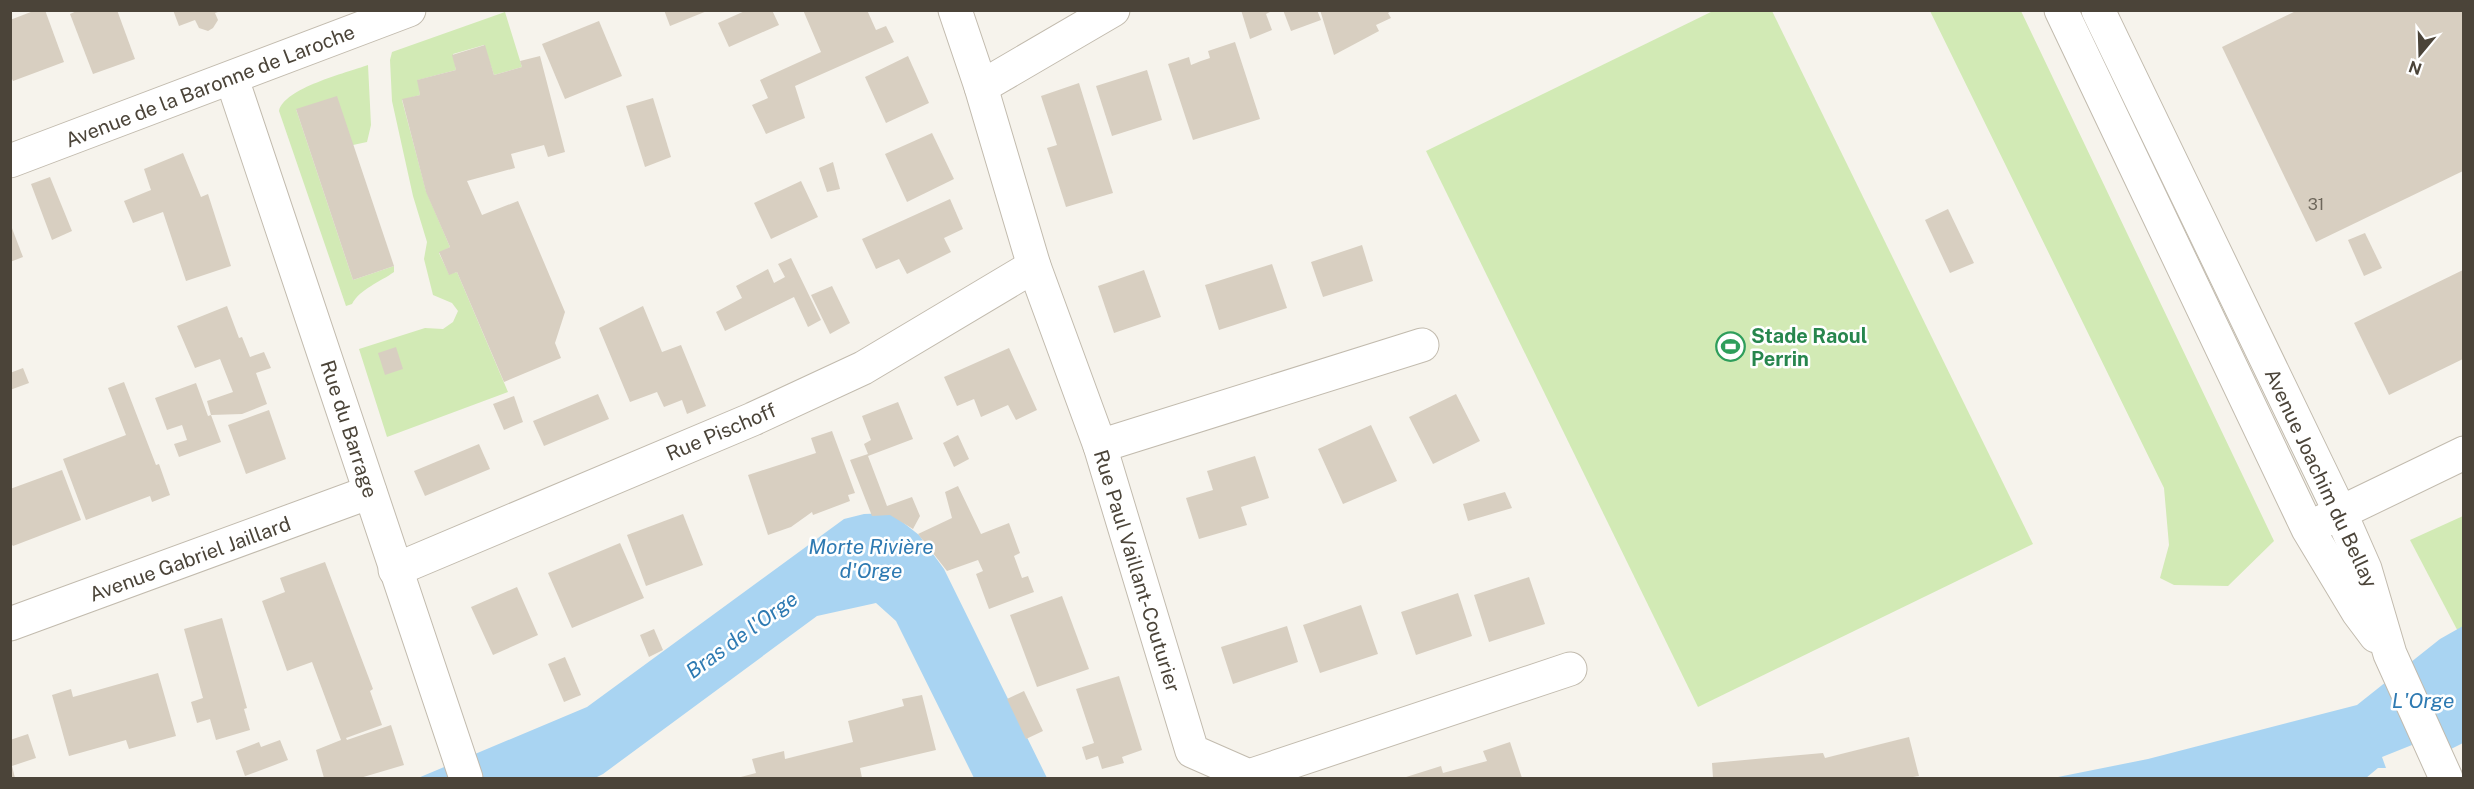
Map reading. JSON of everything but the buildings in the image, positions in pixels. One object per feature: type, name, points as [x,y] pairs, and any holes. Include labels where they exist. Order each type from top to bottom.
[{"type":"street","name":"Rue Paul Vaillant-Couturier","points":[[955,10],[981,87],[1034,266],[1100,446],[1192,751],[1249,776],[1570,669]]},
{"type":"street","points":[[981,87],[1113,10]]},
{"type":"street","name":"Avenue Joachim du Bellay","points":[[2061,10],[2308,528],[2358,612],[2390,654]]},
{"type":"street","name":"Avenue Joachim du Bellay","points":[[2098,10],[2340,512],[2365,569],[2390,654]]},
{"type":"street","name":"Avenue de la Baronne de Laroche","points":[[10,161],[232,79],[390,14]]},
{"type":"street","name":"Rue du Barrage","points":[[232,79],[463,767]]},
{"type":"street","name":"Rue Pischoff","points":[[395,570],[753,419],[863,368],[1034,266]]},
{"type":"street","points":[[1100,446],[1422,345]]},
{"type":"street","points":[[2308,528],[2463,453]]},
{"type":"street","name":"Avenue Gabriel Jaillard","points":[[10,624],[370,492]]},
{"type":"street","points":[[2390,654],[2440,768]]},
{"type":"green space","name":"Stade Raoul Perrin","points":[[1715,10],[1772,11],[2033,544],[1698,707],[1426,151]]},
{"type":"green space","points":[[1930,11],[2021,11],[2274,541],[2228,586],[2174,585],[2160,578],[2169,545],[2164,488]]},
{"type":"green space","points":[[505,12],[522,67],[494,75],[484,45],[453,54],[456,70],[418,80],[420,95],[402,100],[426,191],[450,247],[439,253],[449,274],[457,272],[508,392],[387,437],[359,349],[425,328],[443,329],[453,322],[458,311],[452,303],[433,295],[424,259],[427,242],[413,196],[392,101],[390,60],[392,52]]},
{"type":"green space","points":[[368,65],[371,125],[367,142],[353,145],[296,109],[353,280],[394,266],[394,272],[365,290],[352,304],[346,306],[279,111],[283,103],[304,88]]},
{"type":"green space","points":[[2463,516],[2463,641],[2410,540]]},
{"type":"water","name":"Morte Rivière d'Orge","points":[[891,513],[919,535],[944,569],[1047,778],[974,778],[896,621],[876,603],[817,616],[595,778],[418,778],[587,707],[844,519],[864,514]]},
{"type":"water","name":"L'Orge","points":[[2463,626],[2463,743],[2435,757],[2427,739],[2382,757],[2386,768],[2378,768],[2366,778],[2053,778],[2148,759],[2357,705],[2440,639]]},
{"type":"place","name":"Stade Raoul Perrin","points":[[1730,347]]},
{"type":"water label","name":"Bras de l'Orge","points":[[742,635]]}]
